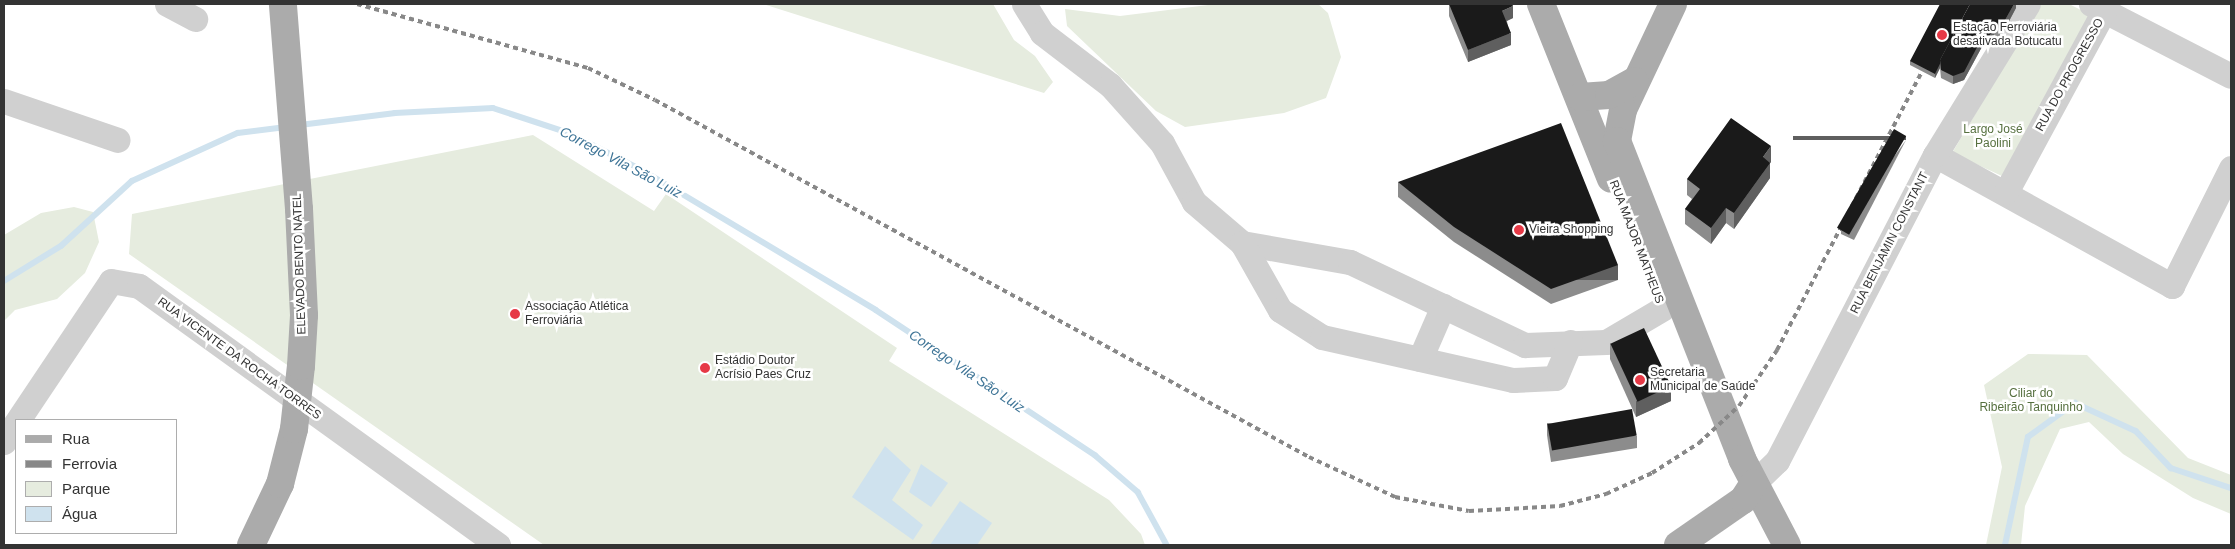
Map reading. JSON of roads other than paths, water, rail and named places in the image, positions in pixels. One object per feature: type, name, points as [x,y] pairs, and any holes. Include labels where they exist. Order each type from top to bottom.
[{"type":"main road","name":"ELEVADO BENTO NATEL","points":[[251,545],[280,484],[294,429],[304,314],[299,210],[283,4]]},
{"type":"main road","name":"RUA MAJOR MATHEUS","points":[[1541,4],[1580,96],[1662,309],[1743,487]]},
{"type":"main road","name":"RUA MAJOR MATHEUS","points":[[1673,4],[1634,81],[1617,141],[1743,487]]},
{"type":"main road","points":[[1580,96],[1609,95],[1634,81]]},
{"type":"main road","points":[[1678,545],[1743,487]]},
{"type":"main road","points":[[1743,487],[1766,545]]},
{"type":"main road","points":[[1743,487],[1787,545]]},
{"type":"street","points":[[167,4],[195,20]]},
{"type":"street","points":[[1024,4],[1042,33],[1116,92],[1162,143],[1194,202],[1242,243],[1280,310],[1298,324],[1322,337],[1513,380],[1556,378],[1570,342]]},
{"type":"street","name":"RUA BENJAMIN CONSTANT","points":[[1743,487],[1777,461],[1935,155],[2028,4]]},
{"type":"street","points":[[2097,8],[2231,76]]},
{"type":"street","name":"RUA DO PROGRESSO","points":[[2006,192],[2097,8]]},
{"type":"street","points":[[4,101],[118,140]]},
{"type":"street","points":[[1935,155],[2006,192],[2172,286],[2231,168]]},
{"type":"street","points":[[1242,243],[1350,262],[1525,345],[1606,342],[1662,309]]},
{"type":"street","name":"RUA VICENTE DA ROCHA TORRES","points":[[19,419],[111,281],[138,286],[498,545]]},
{"type":"street","points":[[1420,359],[1443,306]]},
{"type":"street","points":[[1513,380],[1525,345]]},
{"type":"street","name":"RUA VICENTE DA ROCHA TORRES","points":[[4,442],[15,425]]},
{"type":"water","points":[[885,446],[911,470],[892,500],[923,525],[913,540],[852,497]]},
{"type":"water","points":[[921,464],[948,483],[931,507],[909,492]]},
{"type":"water","points":[[960,501],[992,523],[977,545],[930,545]]},
{"type":"waterway","name":"Corrego Vila São Luiz","points":[[300,125],[395,113],[493,108],[569,133],[644,171],[876,310],[1095,455],[1138,492],[1167,545]]},
{"type":"waterway","name":"Corrego Vila São Luiz","points":[[4,281],[61,246],[132,181],[238,133],[286,127]]},
{"type":"waterway","points":[[2005,545],[2028,437],[2075,403],[2136,431],[2171,468],[2231,488]]},
{"type":"railway","points":[[357,4],[588,68],[655,100],[1309,457],[1395,497],[1469,511],[1560,506],[1606,494],[1652,473],[1699,443],[1739,406],[1777,350],[1922,71]]},
{"type":"place","name":"Estação Ferroviária desativada Botucatu","points":[[1942,35]]},
{"type":"place","name":"Vieira Shopping","points":[[1519,230]]},
{"type":"place","name":"Associação Atlética Ferroviária","points":[[515,314]]},
{"type":"place","name":"Estádio Doutor Acrísio Paes Cruz","points":[[705,368]]},
{"type":"place","name":"Secretaria Municipal de Saúde","points":[[1640,380]]},
{"type":"park label","name":"Largo José Paolini","points":[[1993,137]]},
{"type":"park label","name":"Ciliar do Ribeirão Tanquinho","points":[[2031,401]]}]
